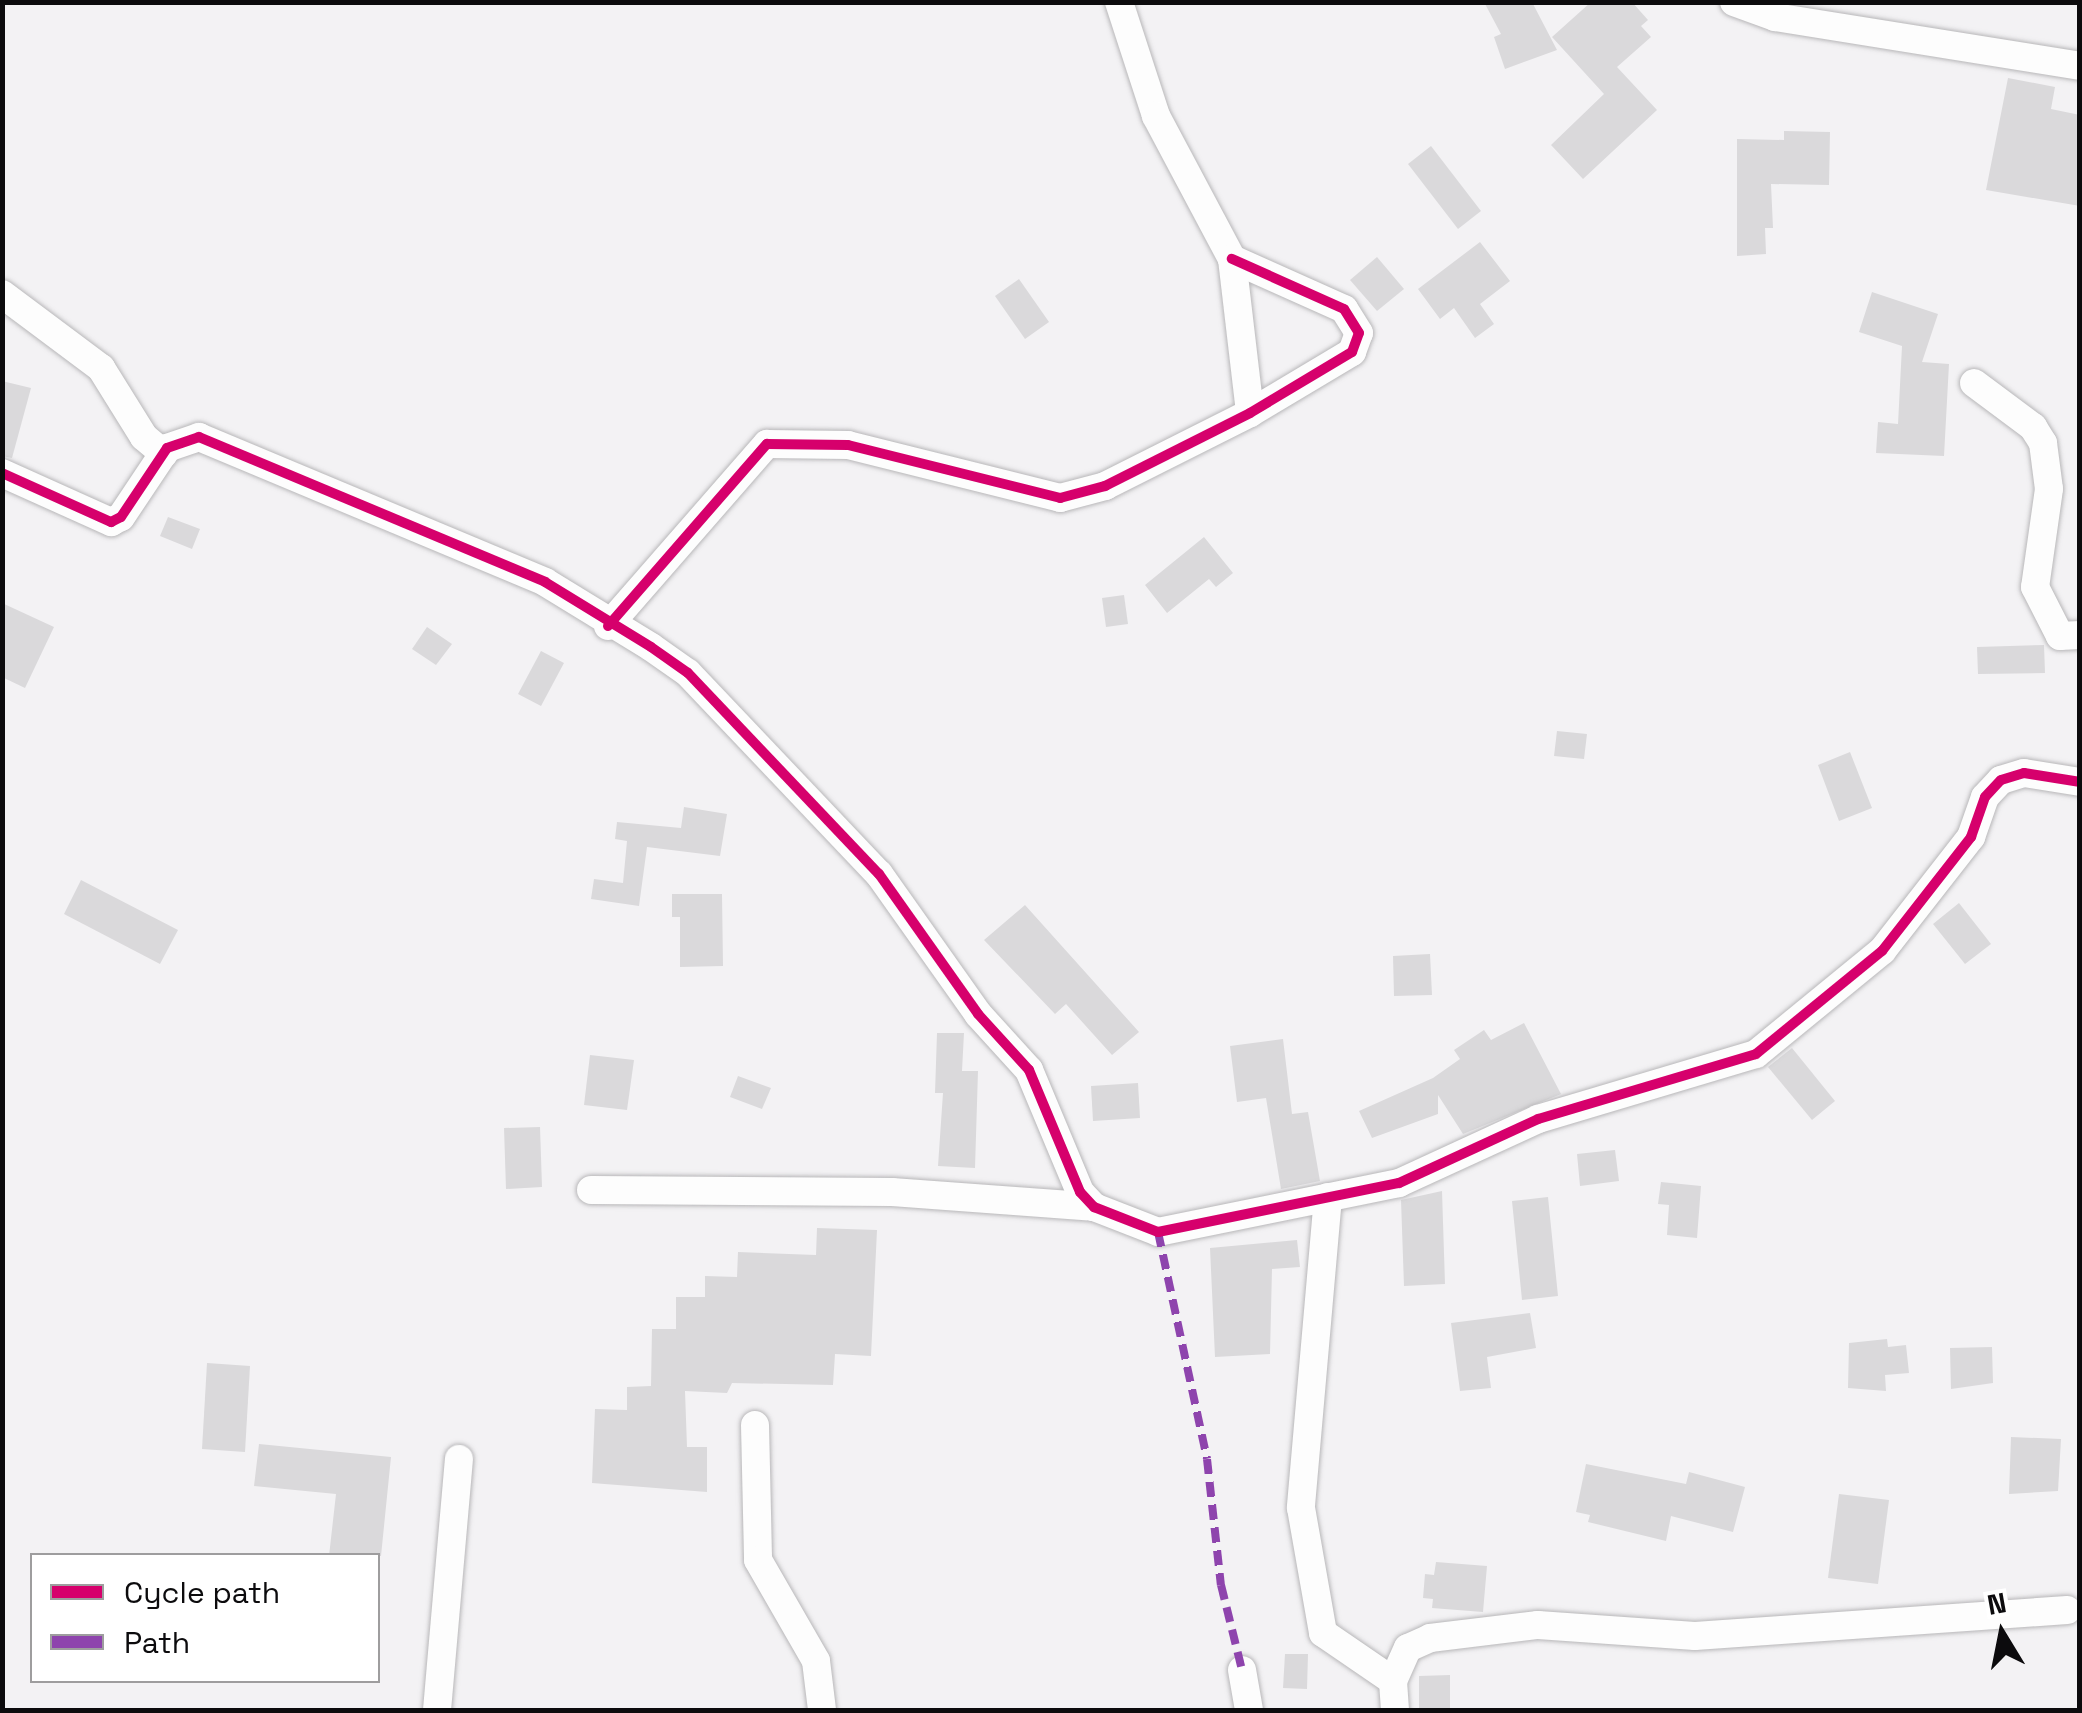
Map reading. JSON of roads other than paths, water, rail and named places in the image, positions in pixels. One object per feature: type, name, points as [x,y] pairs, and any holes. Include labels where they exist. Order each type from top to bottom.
[{"type":"street","points":[[1120,2],[1156,116],[1232,258],[1250,413]]},
{"type":"street","points":[[1734,2],[1775,17],[2080,66]]},
{"type":"street","points":[[608,626],[766,444],[848,445],[1060,498],[1105,486],[1250,413],[1352,352],[1359,333],[1344,309],[1232,258]]},
{"type":"street","points":[[2,294],[102,368],[144,437],[164,454]]},
{"type":"street","points":[[1974,382],[2033,427],[2043,443],[2049,488],[2036,587],[2060,636],[2080,635]]},
{"type":"street","points":[[2,473],[111,522],[121,518],[164,454],[182,440],[218,444],[544,582],[608,626],[688,673],[879,874],[978,1014],[1029,1070],[1065,1146],[1072,1177],[1094,1206]]},
{"type":"street","points":[[591,1190],[892,1192],[1094,1206],[1158,1232],[1422,1176],[1538,1119],[1756,1054],[1882,951],[1972,837],[1985,798],[2002,780],[2024,773],[2080,782]]},
{"type":"street","points":[[1328,1197],[1301,1508],[1323,1633],[1393,1681]]},
{"type":"street","points":[[755,1425],[758,1560],[816,1661],[822,1710]]},
{"type":"street","points":[[437,1710],[459,1459]]},
{"type":"street","points":[[1395,1710],[1393,1681],[1408,1648],[1488,1630],[1538,1625],[1658,1637],[2067,1610]]},
{"type":"street","points":[[1242,1670],[1249,1710]]}]
